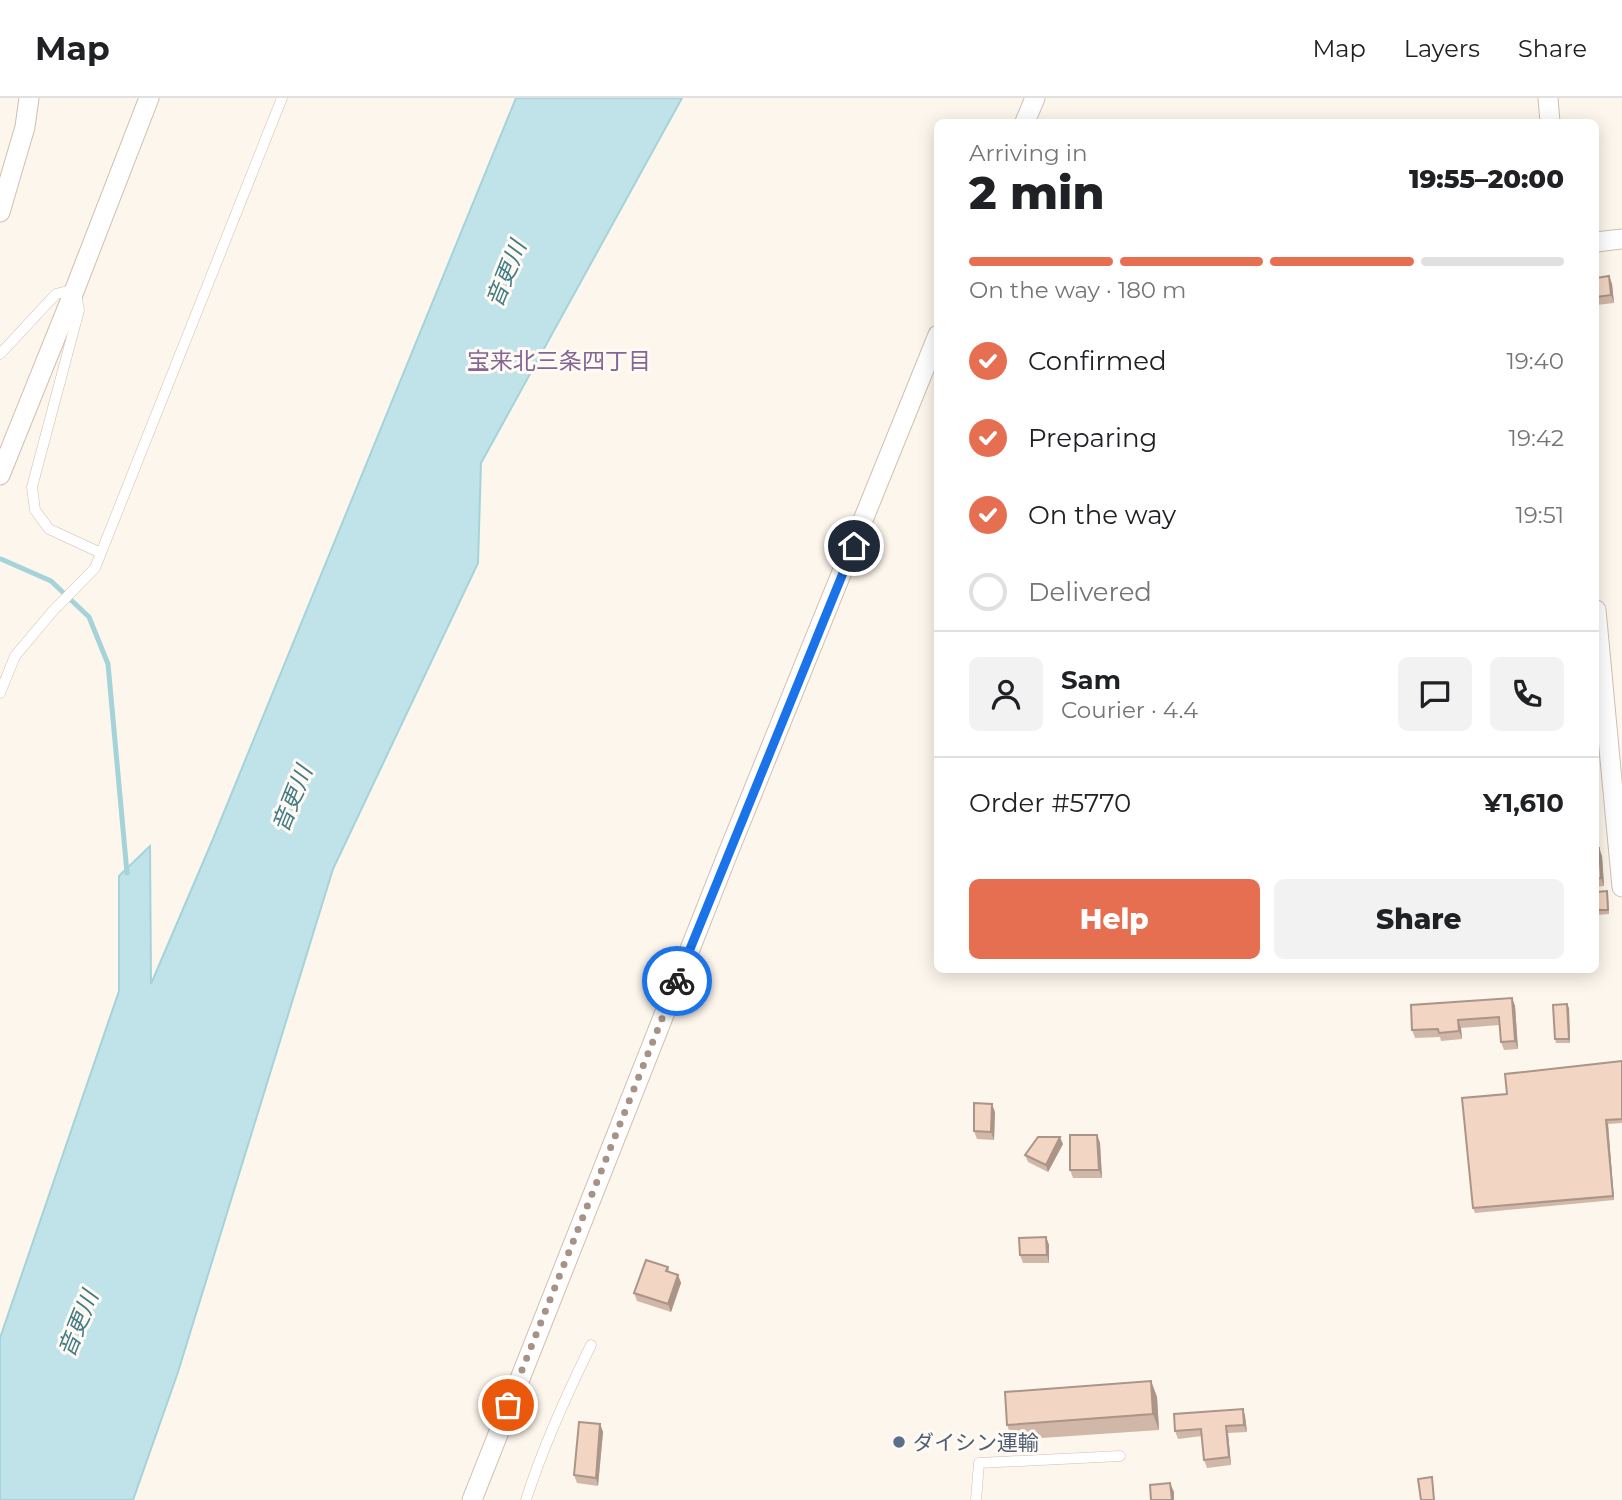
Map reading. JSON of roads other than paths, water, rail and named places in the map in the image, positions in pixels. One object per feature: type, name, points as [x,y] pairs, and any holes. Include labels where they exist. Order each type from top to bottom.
[{"type":"street","points":[[0,212],[5,185],[25,128],[29,98]]},
{"type":"street","points":[[0,475],[149,98]]},
{"type":"street","points":[[1026,119],[1035,98]]},
{"type":"street","points":[[1548,98],[1550,119]]},
{"type":"street","points":[[1599,242],[1622,239]]},
{"type":"street","points":[[471,1500],[728,852],[934,345]]},
{"type":"street","points":[[1599,642],[1622,887]]},
{"type":"lane","points":[[0,693],[15,656],[52,612],[96,568],[282,98]]},
{"type":"lane","points":[[0,354],[56,294],[75,289],[79,310],[32,487],[35,510],[48,529],[101,553]]},
{"type":"lane","points":[[526,1500],[537,1463],[560,1408],[591,1345]]},
{"type":"lane","points":[[976,1500],[979,1463],[1120,1456]]},
{"type":"water","name":"音更川","points":[[516,98],[682,98],[481,463],[478,563],[333,869],[178,1372],[133,1500],[0,1500],[0,1338],[119,991],[119,876],[150,846],[151,984]]},
{"type":"waterway","points":[[1,559],[51,581],[89,617],[108,664],[127,873]]},
{"type":"place","name":"ダイシン運輸","points":[[899,1442]]},
{"type":"district","name":"宝来北三条四丁目","points":[[559,361]]}]
